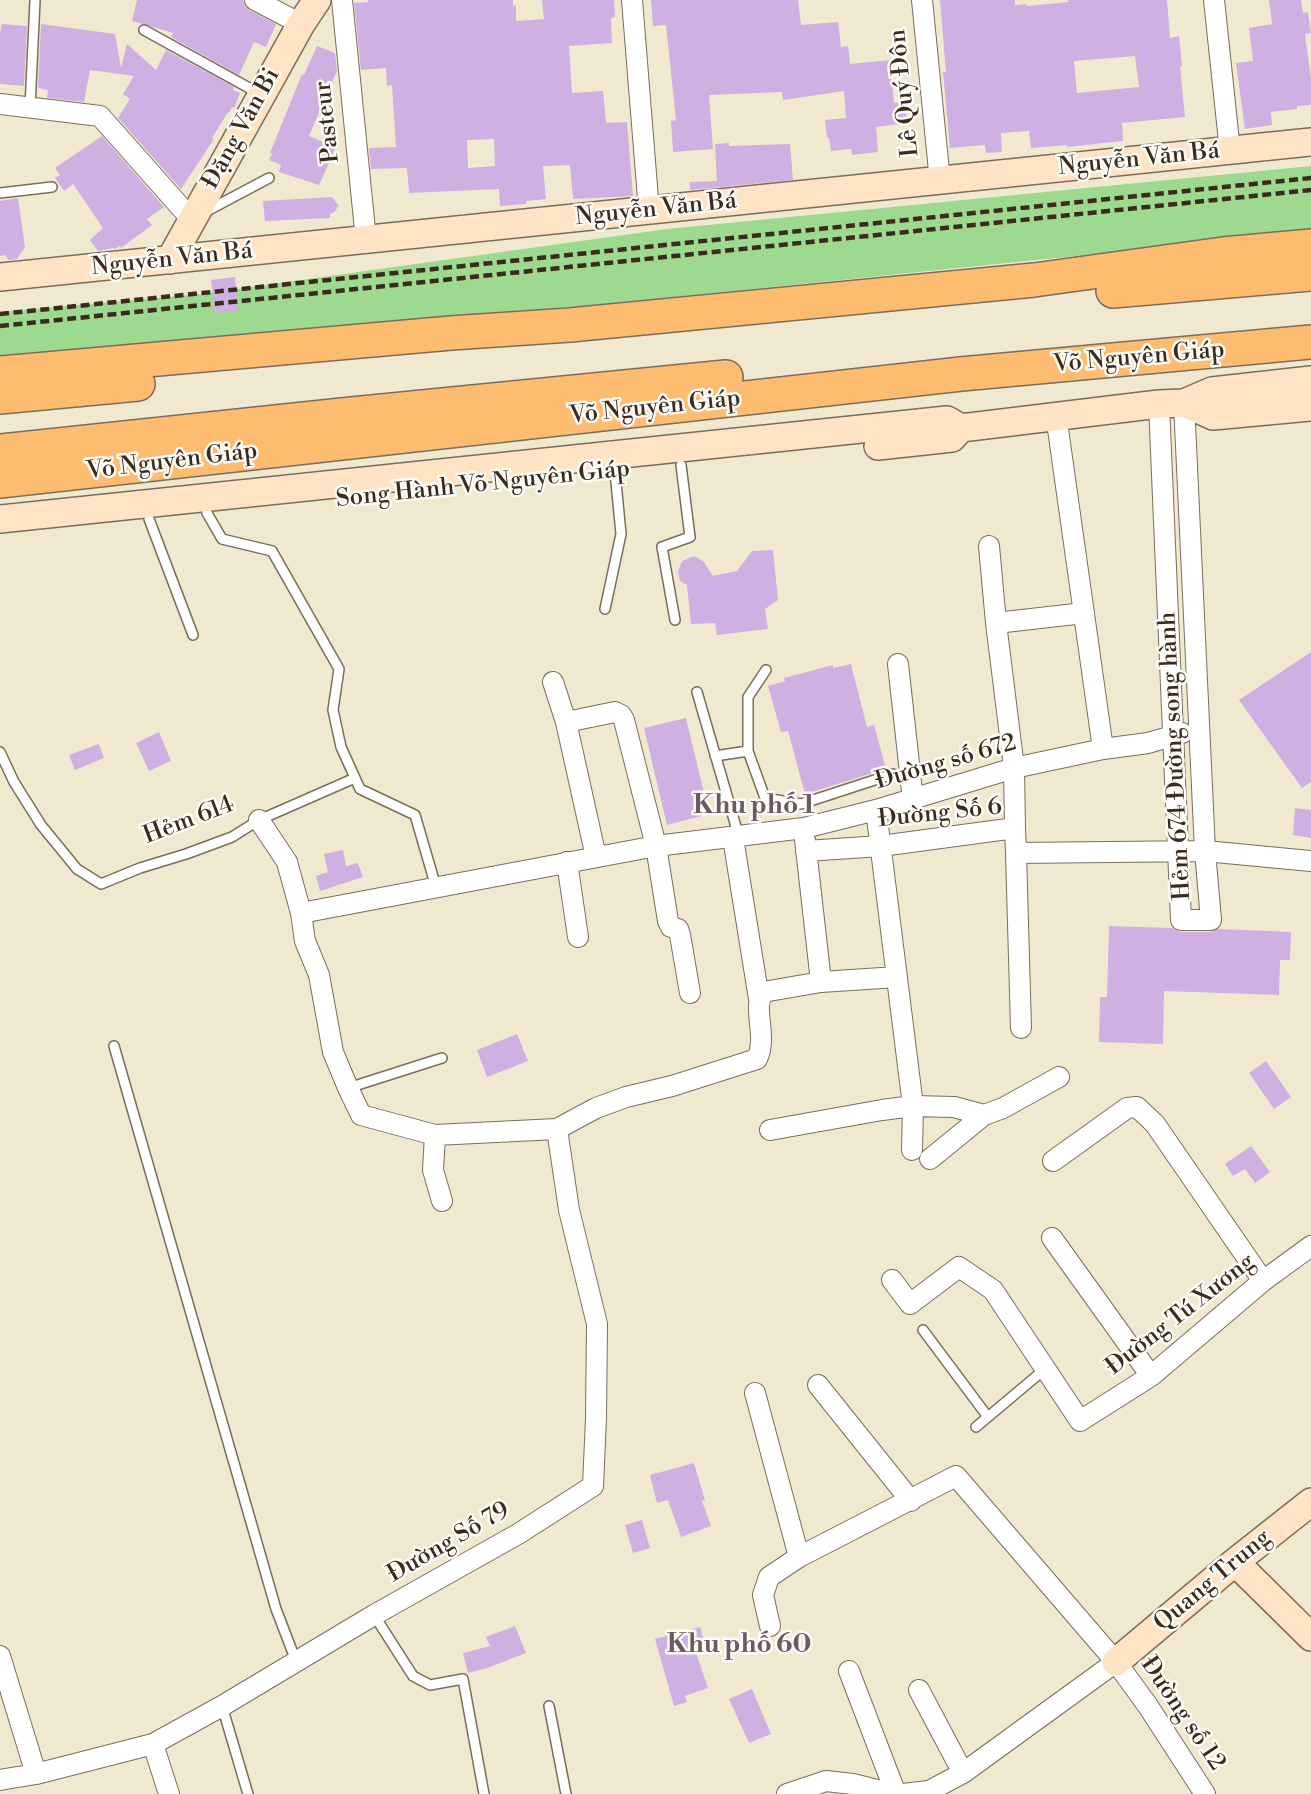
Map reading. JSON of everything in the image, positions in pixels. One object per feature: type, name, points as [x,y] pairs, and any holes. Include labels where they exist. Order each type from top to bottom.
[{"type":"highway","points":[[0,373],[451,333],[570,325],[1034,280],[1223,254],[1311,246]]},
{"type":"highway","points":[[1181,284],[1223,254]]},
{"type":"highway","points":[[0,398],[1181,284],[1311,274]]},
{"type":"highway","points":[[1034,280],[1071,295]]},
{"type":"highway","name":"Võ Nguyên Giáp","points":[[0,451],[1311,319]]},
{"type":"highway","name":"Võ Nguyên Giáp","points":[[0,481],[961,374],[1311,342]]},
{"type":"main road","name":"Đặng Văn Bi","points":[[170,260],[316,0]]},
{"type":"main road","name":"Nguyễn Văn Bá","points":[[0,277],[1311,142]]},
{"type":"main road","name":"Song Hành Võ Nguyên Giáp","points":[[0,519],[947,420],[961,428],[1056,415],[1171,404],[1212,391],[1311,380]]},
{"type":"main road","points":[[1171,404],[1213,416],[1311,407]]},
{"type":"main road","name":"Song Hành Võ Nguyên Giáp","points":[[0,533],[952,438],[961,428]]},
{"type":"main road","name":"Quang Trung","points":[[1116,1662],[1234,1562],[1311,1502]]},
{"type":"main road","points":[[1234,1562],[1311,1637]]},
{"type":"street","points":[[255,0],[301,24]]},
{"type":"street","name":"Pasteur","points":[[342,0],[366,240]]},
{"type":"street","points":[[632,0],[649,211]]},
{"type":"street","name":"Lê Quý Đôn","points":[[922,0],[940,181]]},
{"type":"street","points":[[1214,0],[1230,151]]},
{"type":"street","points":[[0,104],[100,116],[192,220]]},
{"type":"street","name":"Hẻm 674 Đường song hành","points":[[1171,404],[1199,728],[1210,920],[1181,920],[1172,735],[1171,404]]},
{"type":"street","points":[[1056,415],[1102,749]]},
{"type":"street","points":[[989,546],[1014,768],[1015,828]]},
{"type":"street","points":[[996,623],[1084,613]]},
{"type":"street","points":[[898,664],[913,800]]},
{"type":"street","points":[[553,682],[566,722],[596,857]]},
{"type":"street","points":[[566,722],[615,712],[624,720],[656,846],[668,921],[671,927],[678,929],[680,935],[690,993]]},
{"type":"street","name":"Đường số 672","points":[[301,913],[656,846],[804,828],[913,800],[1014,768],[1102,749],[1148,743],[1199,728]]},
{"type":"street","points":[[876,810],[913,1106],[912,1150]]},
{"type":"street","name":"Hẻm 614","points":[[259,820],[287,862],[301,913],[304,941],[319,975],[333,1052],[361,1115],[435,1135]]},
{"type":"street","points":[[804,828],[821,982]]},
{"type":"street","name":"Đường Số 6","points":[[806,850],[881,846],[1015,828],[1016,853],[1205,851],[1311,861]]},
{"type":"street","points":[[442,1201],[433,1170],[435,1135],[557,1129],[596,1108],[626,1097],[672,1086],[757,1059],[762,1047],[759,999],[736,837]]},
{"type":"street","points":[[1016,853],[1021,1028]]},
{"type":"street","points":[[567,862],[578,937]]},
{"type":"street","points":[[759,999],[763,992],[821,982],[897,977]]},
{"type":"street","points":[[930,1159],[984,1115],[1003,1108],[1059,1077]]},
{"type":"street","points":[[770,1130],[913,1106],[954,1107],[984,1115]]},
{"type":"street","points":[[1053,1161],[1127,1108],[1137,1107],[1155,1124],[1263,1281]]},
{"type":"street","name":"Đường Số 79","points":[[0,1780],[36,1774],[153,1744],[518,1534],[593,1485],[597,1324],[569,1210],[557,1129]]},
{"type":"street","points":[[1052,1238],[1150,1376]]},
{"type":"street","name":"Đường Tú Xương","points":[[1045,1369],[1080,1421],[1150,1376],[1263,1281],[1311,1246]]},
{"type":"street","points":[[892,1280],[910,1304],[959,1268],[993,1290],[1045,1369]]},
{"type":"street","points":[[770,1626],[763,1595],[769,1577],[799,1557],[911,1500],[818,1385]]},
{"type":"street","points":[[755,1393],[799,1557]]},
{"type":"street","name":"Đường số 12","points":[[911,1500],[956,1476],[1116,1662],[1148,1706],[1205,1794]]},
{"type":"street","points":[[0,1656],[36,1774]]},
{"type":"street","points":[[903,1794],[929,1791],[963,1773],[1116,1662]]},
{"type":"street","points":[[849,1671],[895,1794]]},
{"type":"street","points":[[919,1690],[963,1773]]},
{"type":"street","points":[[153,1744],[169,1794]]},
{"type":"street","points":[[787,1794],[853,1784],[895,1794]]},
{"type":"lane","points":[[30,108],[35,0]]},
{"type":"lane","points":[[144,30],[262,95]]},
{"type":"lane","points":[[192,220],[269,178]]},
{"type":"lane","points":[[0,193],[52,187]]},
{"type":"lane","points":[[675,620],[662,547],[690,537],[681,465]]},
{"type":"lane","points":[[605,609],[621,534],[615,472]]},
{"type":"lane","points":[[207,513],[222,539],[272,550],[339,669],[333,710],[341,747],[360,789],[415,815],[436,887]]},
{"type":"lane","points":[[149,519],[193,634]]},
{"type":"lane","points":[[766,670],[748,697],[748,751],[765,798],[801,804],[893,774]]},
{"type":"lane","points":[[697,692],[736,837]]},
{"type":"lane","points":[[715,756],[748,751]]},
{"type":"lane","name":"Hẻm 614","points":[[0,752],[14,782],[41,825],[77,869],[101,884],[140,868],[232,837],[259,820]]},
{"type":"lane","points":[[259,820],[355,778]]},
{"type":"lane","points":[[114,1046],[276,1609],[296,1661]]},
{"type":"lane","points":[[348,1088],[442,1058]]},
{"type":"lane","points":[[923,1330],[988,1417]]},
{"type":"lane","points":[[976,1427],[1045,1369]]},
{"type":"lane","points":[[374,1615],[413,1676],[430,1685],[463,1679],[484,1794]]},
{"type":"lane","points":[[222,1706],[248,1794]]},
{"type":"lane","points":[[549,1706],[566,1794]]},
{"type":"green space","points":[[1311,166],[1311,232],[586,306],[444,316],[342,330],[0,362],[0,312],[200,294],[667,229]]},
{"type":"building","points":[[137,0],[243,0],[249,10],[276,24],[266,47],[254,42],[239,75],[171,37],[173,33],[132,21]]},
{"type":"building","points":[[368,0],[513,0],[513,6],[516,5],[516,21],[544,19],[542,0],[614,0],[615,17],[611,18],[612,43],[569,46],[572,93],[603,91],[606,123],[627,122],[633,196],[573,199],[570,165],[543,166],[546,199],[526,201],[526,204],[500,206],[499,189],[409,193],[407,168],[371,169],[369,148],[396,147],[392,85],[387,86],[386,68],[361,70],[354,3],[368,2]],"holes":[[[494,139],[495,166],[468,168],[467,140]]]},
{"type":"building","points":[[651,0],[798,0],[801,25],[838,22],[841,47],[848,46],[850,64],[890,60],[894,103],[904,102],[907,123],[876,127],[878,152],[852,155],[851,149],[831,151],[829,138],[827,138],[825,120],[846,118],[844,91],[783,100],[782,92],[709,95],[713,149],[673,152],[671,121],[676,120],[666,25],[653,26]]},
{"type":"building","points":[[940,0],[1015,0],[1015,5],[1027,4],[1027,6],[1069,2],[1068,0],[1167,0],[1170,38],[1179,36],[1185,117],[1122,123],[1123,141],[1031,148],[1029,131],[1001,133],[1002,152],[986,153],[985,145],[950,148],[943,72],[946,72]],"holes":[[[1135,56],[1139,87],[1077,93],[1074,61]]]},
{"type":"building","points":[[1269,0],[1301,0],[1303,13],[1308,12],[1311,33],[1305,34],[1311,79],[1311,105],[1271,112],[1272,125],[1245,129],[1236,63],[1253,61],[1249,28],[1272,24]]},
{"type":"building","points":[[2,24],[27,26],[24,86],[0,84]]},
{"type":"building","points":[[41,24],[115,34],[121,68],[127,44],[156,70],[166,50],[234,87],[233,90],[240,93],[234,108],[232,107],[228,112],[212,138],[214,139],[181,189],[118,118],[130,99],[123,94],[134,76],[90,70],[84,102],[47,98],[48,90],[38,88]]},
{"type":"building","points":[[317,46],[335,53],[337,71],[309,136],[336,147],[319,185],[279,172],[281,165],[269,160],[302,74],[304,75]]},
{"type":"building","points":[[102,136],[164,207],[147,219],[152,225],[121,248],[120,246],[115,249],[98,251],[90,240],[103,228],[73,184],[64,191],[55,178],[60,175],[55,168]]},
{"type":"building","points":[[729,143],[729,146],[790,144],[793,180],[690,190],[690,182],[717,181],[715,144]]},
{"type":"building","points":[[332,197],[339,206],[330,214],[330,218],[265,221],[263,201]]},
{"type":"building","points":[[18,198],[25,247],[17,259],[8,260],[6,255],[0,256],[0,201]]},
{"type":"building","points":[[235,277],[238,311],[215,313],[211,280]]},
{"type":"building","points":[[773,550],[778,600],[765,609],[768,629],[717,635],[715,623],[691,624],[687,585],[680,581],[678,571],[682,561],[694,556],[703,561],[713,576],[737,571],[752,551]]},
{"type":"building","points":[[1311,652],[1311,782],[1302,788],[1239,700]]},
{"type":"building","points":[[851,664],[867,727],[874,725],[886,769],[805,794],[788,731],[781,732],[768,686],[785,681],[784,678],[833,665],[833,668]]},
{"type":"building","points":[[686,718],[709,814],[667,825],[644,728]]},
{"type":"building","points":[[159,732],[171,761],[149,771],[136,743]]},
{"type":"building","points":[[99,744],[104,758],[75,770],[69,755]]},
{"type":"building","points":[[1295,808],[1311,810],[1311,838],[1293,835]]},
{"type":"building","points":[[343,850],[346,866],[358,863],[363,877],[320,891],[316,876],[328,872],[324,854]]},
{"type":"building","points":[[1109,926],[1172,928],[1181,932],[1211,932],[1218,929],[1291,932],[1290,960],[1280,960],[1279,995],[1164,991],[1163,1044],[1099,1042],[1100,997],[1107,997]]},
{"type":"building","points":[[517,1034],[528,1061],[487,1077],[477,1050]]},
{"type":"building","points":[[1266,1061],[1291,1097],[1274,1109],[1249,1073]]},
{"type":"building","points":[[1251,1146],[1270,1172],[1255,1183],[1245,1169],[1233,1176],[1225,1164]]},
{"type":"building","points":[[694,1463],[705,1500],[702,1501],[711,1526],[681,1537],[668,1500],[657,1503],[650,1475]]},
{"type":"building","points":[[642,1520],[650,1548],[633,1553],[625,1525]]},
{"type":"building","points":[[515,1626],[526,1653],[468,1673],[463,1653],[490,1646],[486,1637]]},
{"type":"building","points":[[700,1627],[704,1641],[693,1644],[708,1688],[685,1696],[687,1702],[674,1706],[655,1639]]},
{"type":"building","points":[[752,1689],[771,1734],[749,1743],[729,1699]]},
{"type":"railway","points":[[0,314],[1311,178]]},
{"type":"railway","points":[[0,326],[1311,190]]},
{"type":"district","name":"Khu phố 1","points":[[754,807]]},
{"type":"district","name":"Khu phố 60","points":[[739,1646]]}]
